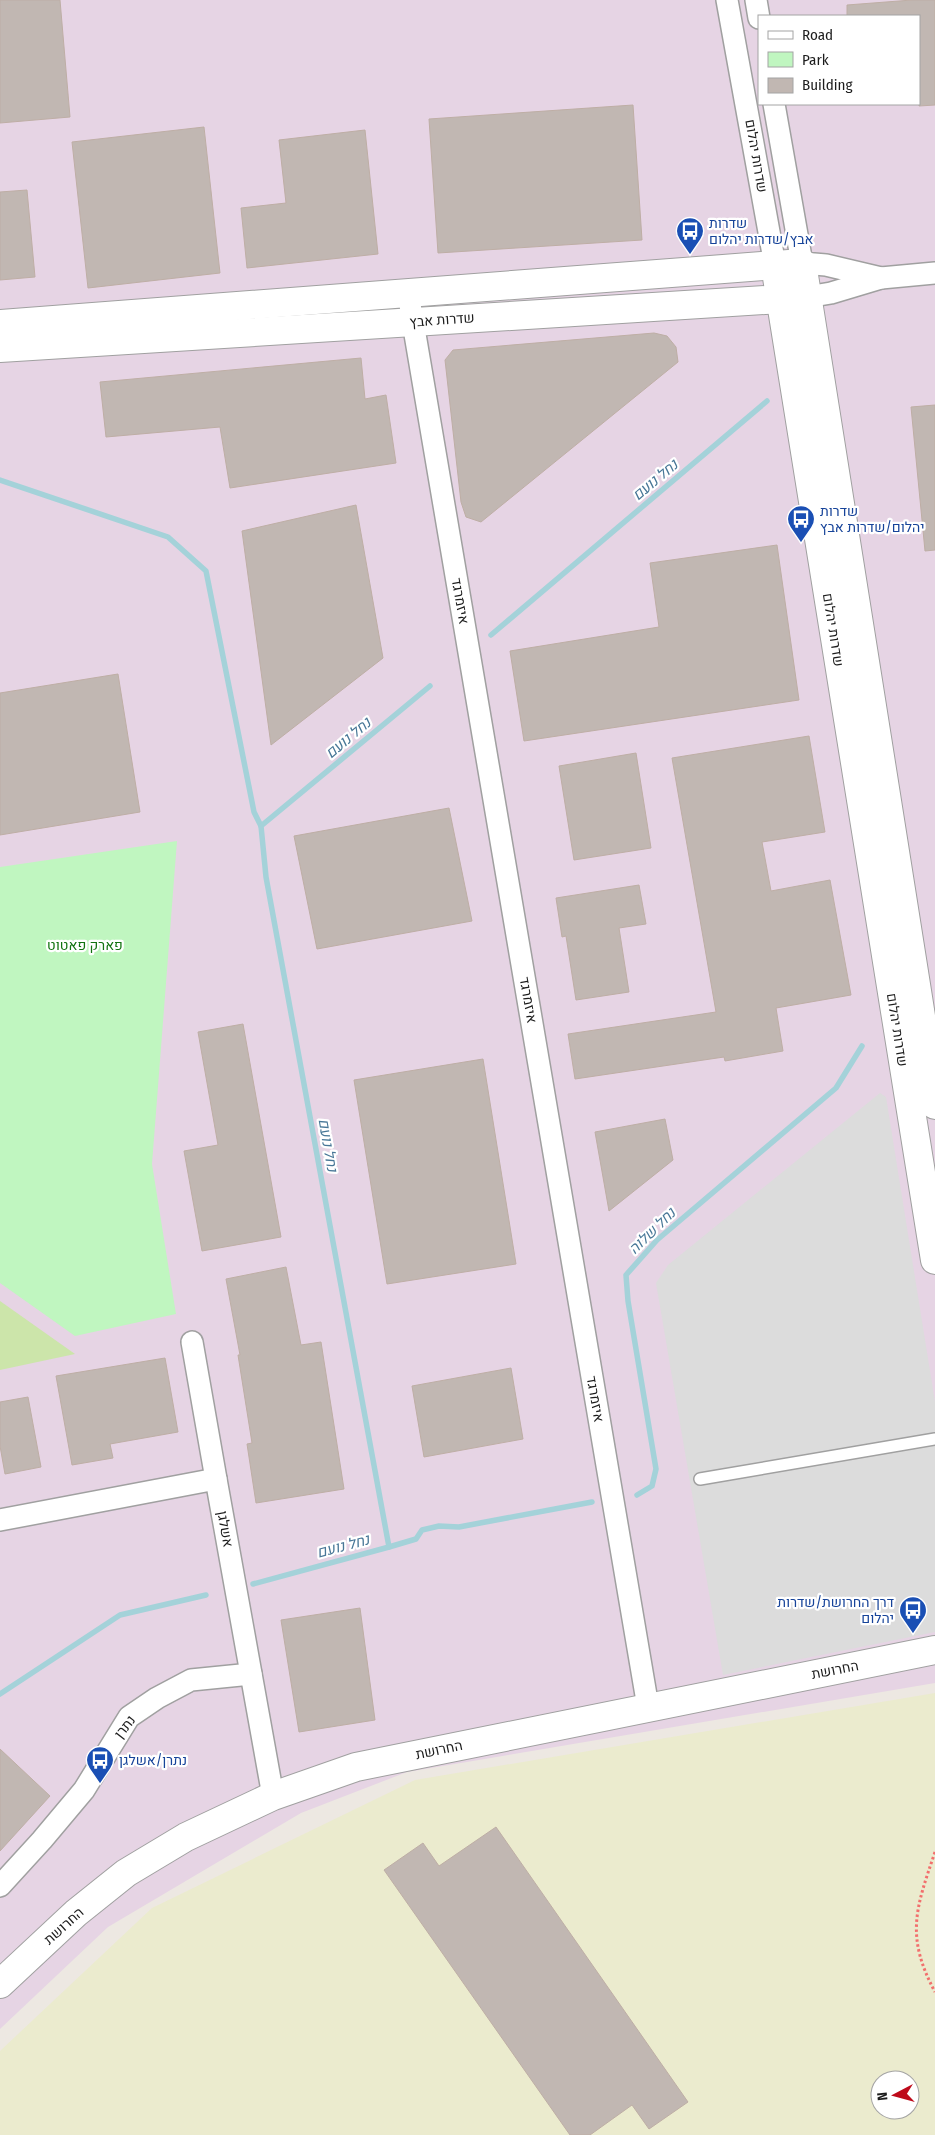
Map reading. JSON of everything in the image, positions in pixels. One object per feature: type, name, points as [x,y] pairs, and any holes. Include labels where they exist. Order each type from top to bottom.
[{"type":"street","name":"שדרות יהלום","points":[[727,0],[775,265],[935,1260]]},
{"type":"street","points":[[756,0],[758,15]]},
{"type":"street","name":"שדרות יהלום","points":[[774,105],[802,263],[931,1056],[935,1105]]},
{"type":"street","name":"שדרות אבץ","points":[[0,324],[802,263],[826,266],[881,278]]},
{"type":"street","name":"שדרות אבץ","points":[[0,348],[807,297],[831,293],[881,278],[935,273]]},
{"type":"street","name":"איזמרגד","points":[[408,293],[648,1707]]},
{"type":"street","points":[[904,1072],[931,1056]]},
{"type":"street","name":"אשלגן","points":[[192,1342],[273,1796]]},
{"type":"street","points":[[0,1520],[216,1479]]},
{"type":"street","name":"החרושת","points":[[0,1984],[76,1913],[126,1873],[186,1837],[273,1796],[356,1767],[935,1650]]},
{"type":"street","name":"נתרן","points":[[0,1886],[84,1790],[129,1717],[157,1698],[191,1680],[251,1674]]},
{"type":"lane","points":[[700,1479],[935,1440]]},
{"type":"path","points":[[935,1852],[920,1897],[916,1921],[917,1944],[921,1963],[935,1992]]},
{"type":"shaded area","points":[[0,0],[935,0],[935,1683],[407,1772],[301,1813],[108,1927],[0,2029]]},
{"type":"shaded area","points":[[880,1093],[886,1097],[935,1402],[935,1632],[723,1675],[656,1283],[668,1265]]},
{"type":"green space","name":"פארק פאטוט","points":[[177,841],[152,1164],[176,1314],[75,1336],[0,1283],[0,867]]},
{"type":"green space","points":[[0,1301],[75,1354],[0,1370]]},
{"type":"green space","points":[[935,1693],[935,2135],[0,2135],[0,2051],[152,1908],[415,1780]]},
{"type":"building","points":[[0,0],[60,0],[70,117],[0,123]]},
{"type":"building","points":[[935,0],[935,105],[919,106],[920,15],[847,15],[847,5]]},
{"type":"building","points":[[633,105],[642,240],[438,253],[429,119]]},
{"type":"building","points":[[204,127],[220,273],[88,288],[72,142]]},
{"type":"building","points":[[365,130],[378,254],[247,268],[241,208],[286,203],[279,140]]},
{"type":"building","points":[[27,190],[35,277],[0,280],[0,192]]},
{"type":"building","points":[[654,333],[667,336],[676,347],[678,362],[481,522],[466,517],[461,502],[445,360],[453,350]]},
{"type":"building","points":[[361,358],[365,399],[386,395],[396,463],[230,488],[220,427],[106,437],[100,382]]},
{"type":"building","points":[[935,405],[935,550],[925,551],[911,407]]},
{"type":"building","points":[[356,505],[383,658],[271,745],[242,531]]},
{"type":"building","points":[[777,545],[799,700],[524,741],[510,651],[659,627],[650,563]]},
{"type":"building","points":[[118,674],[140,812],[0,835],[0,693]]},
{"type":"building","points":[[809,736],[825,832],[762,842],[771,891],[830,880],[851,995],[776,1008],[783,1051],[725,1061],[724,1057],[575,1079],[568,1034],[716,1012],[672,758]]},
{"type":"building","points":[[636,753],[651,848],[574,860],[559,766]]},
{"type":"building","points":[[449,808],[472,921],[317,949],[294,836]]},
{"type":"building","points":[[639,885],[646,924],[619,928],[629,992],[576,1000],[566,936],[562,937],[556,898]]},
{"type":"building","points":[[243,1024],[281,1237],[202,1251],[184,1151],[218,1145],[198,1032]]},
{"type":"building","points":[[483,1059],[516,1264],[387,1284],[354,1080]]},
{"type":"building","points":[[665,1119],[673,1160],[609,1211],[595,1132]]},
{"type":"building","points":[[286,1267],[301,1345],[321,1342],[344,1489],[256,1503],[247,1444],[252,1443],[238,1355],[240,1355],[226,1279]]},
{"type":"building","points":[[165,1358],[178,1432],[110,1444],[113,1458],[72,1465],[56,1376]]},
{"type":"building","points":[[511,1368],[523,1439],[424,1457],[412,1386]]},
{"type":"building","points":[[28,1397],[41,1467],[5,1474],[0,1446],[0,1402]]},
{"type":"building","points":[[360,1608],[375,1720],[299,1732],[281,1620]]},
{"type":"building","points":[[0,1749],[50,1796],[0,1851]]},
{"type":"building","points":[[496,1827],[688,2102],[649,2129],[632,2105],[590,2135],[570,2135],[384,1870],[423,1843],[439,1866]]},
{"type":"waterway","name":"נחל נועם","points":[[491,635],[767,401]]},
{"type":"waterway","points":[[0,480],[168,537],[206,571],[254,812],[261,826]]},
{"type":"waterway","name":"נחל נועם","points":[[253,1584],[389,1547],[266,877],[261,826],[430,686]]},
{"type":"waterway","name":"נחל שלוה","points":[[637,1495],[652,1486],[656,1469],[628,1301],[626,1275],[657,1240],[836,1088],[862,1046]]},
{"type":"waterway","name":"נחל שלוה","points":[[389,1547],[416,1539],[422,1530],[439,1526],[459,1527],[592,1502]]},
{"type":"waterway","name":"נחל נועם","points":[[0,1694],[120,1615],[206,1595]]},
{"type":"place","name":"שדרות אבץ/שדרות יהלום","points":[[690,255]]},
{"type":"place","name":"שדרות יהלום/שדרות אבץ","points":[[801,543]]},
{"type":"place","name":"דרך החרושת/שדרות יהלום","points":[[913,1634]]},
{"type":"place","name":"נתרן/אשלגן","points":[[100,1784]]}]
